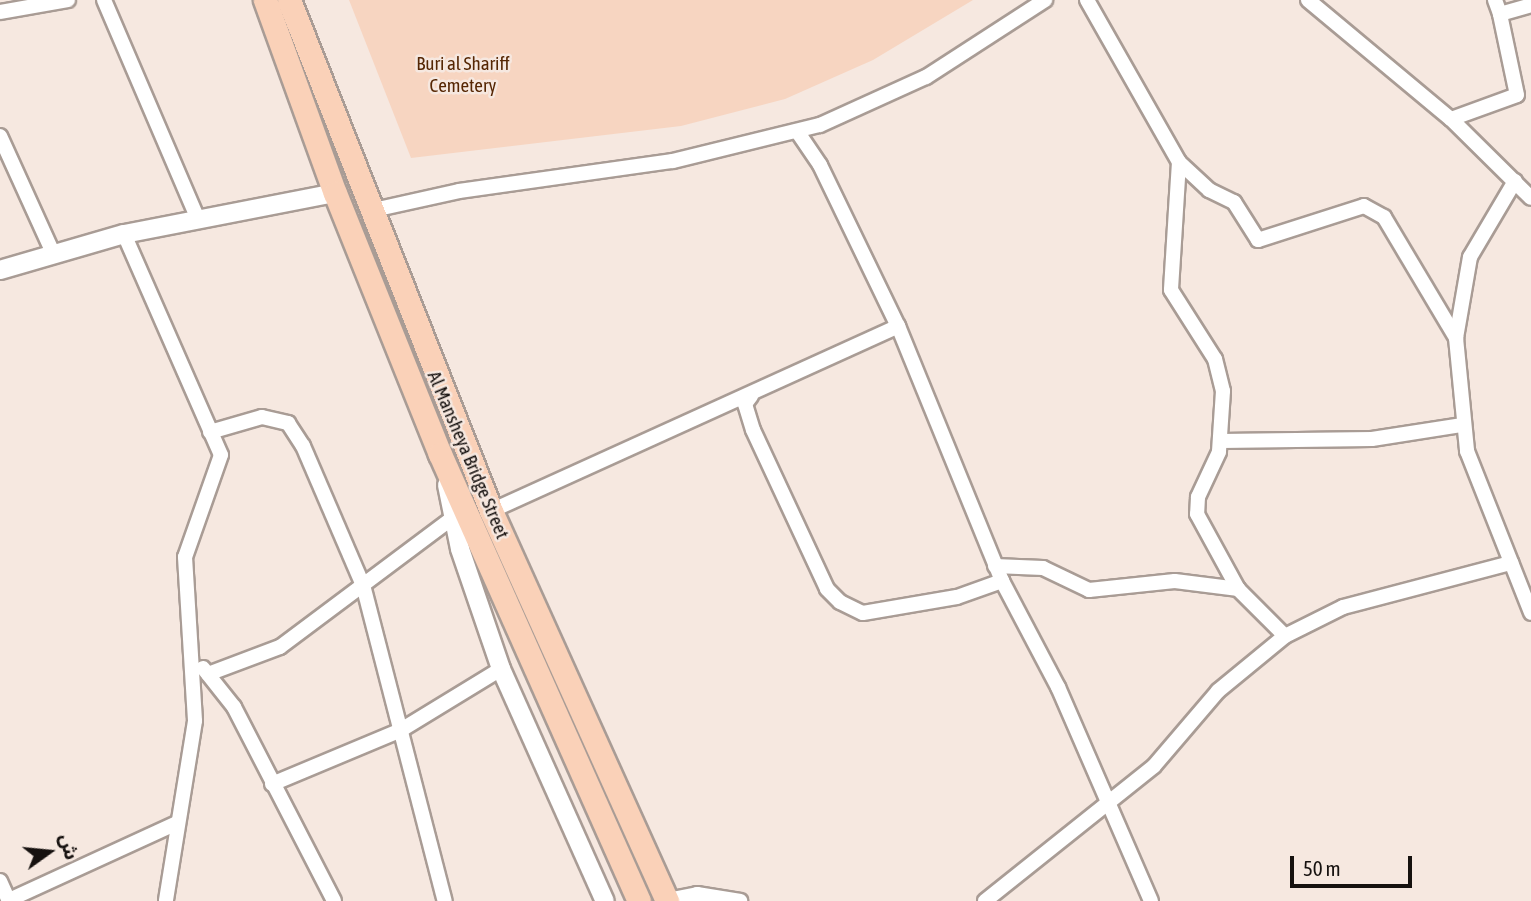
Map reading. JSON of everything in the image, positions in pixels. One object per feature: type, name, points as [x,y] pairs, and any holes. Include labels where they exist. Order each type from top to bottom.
[{"type":"main road","name":"Al Mansheya Bridge Street","points":[[265,0],[335,193],[440,454],[639,901]]},
{"type":"main road","name":"Al Mansheya Bridge Street","points":[[289,0],[369,211],[491,511],[667,900]]},
{"type":"street","points":[[0,12],[68,0]]},
{"type":"street","points":[[104,0],[198,219]]},
{"type":"street","points":[[369,211],[458,191],[673,162],[797,131],[926,77],[1045,0]]},
{"type":"street","points":[[1087,0],[1179,163],[1209,190],[1234,202],[1258,240],[1352,206],[1384,217],[1456,338]]},
{"type":"street","points":[[1308,0],[1451,119],[1531,198]]},
{"type":"street","points":[[1451,119],[1517,95],[1497,7],[1531,5]]},
{"type":"street","points":[[797,131],[820,165],[898,326],[995,566],[1058,687],[1151,901]]},
{"type":"street","points":[[0,136],[53,253]]},
{"type":"street","points":[[1179,163],[1171,290],[1215,359],[1223,391],[1221,440],[1198,497],[1197,514],[1238,589],[1285,636]]},
{"type":"street","points":[[1515,181],[1470,257],[1456,338],[1461,425],[1531,613]]},
{"type":"street","points":[[0,271],[124,234],[335,193]]},
{"type":"street","points":[[124,234],[221,455],[185,557],[195,722],[166,901]]},
{"type":"street","points":[[491,511],[751,396],[898,326]]},
{"type":"street","points":[[751,396],[746,404],[753,430],[827,589],[841,602],[863,613],[957,597],[1002,581]]},
{"type":"street","points":[[210,432],[262,418],[288,423],[303,446],[363,585],[445,901]]},
{"type":"street","points":[[1221,440],[1372,439],[1461,425]]},
{"type":"street","points":[[440,454],[454,517],[502,669],[605,901]]},
{"type":"street","points":[[208,674],[280,647],[454,517]]},
{"type":"street","points":[[985,901],[1154,766],[1247,664],[1285,636],[1343,607],[1511,564]]},
{"type":"street","points":[[995,566],[1043,568],[1089,590],[1175,581],[1238,589]]},
{"type":"street","points":[[191,653],[234,707],[334,901]]},
{"type":"street","points":[[272,784],[401,730],[502,669]]},
{"type":"street","points":[[0,881],[9,901],[177,823]]},
{"type":"street","points":[[667,900],[697,894],[740,901]]},
{"type":"green space","name":"Buri al Shariff Cemetery","points":[[349,0],[973,0],[873,60],[785,99],[681,126],[411,158]]}]
